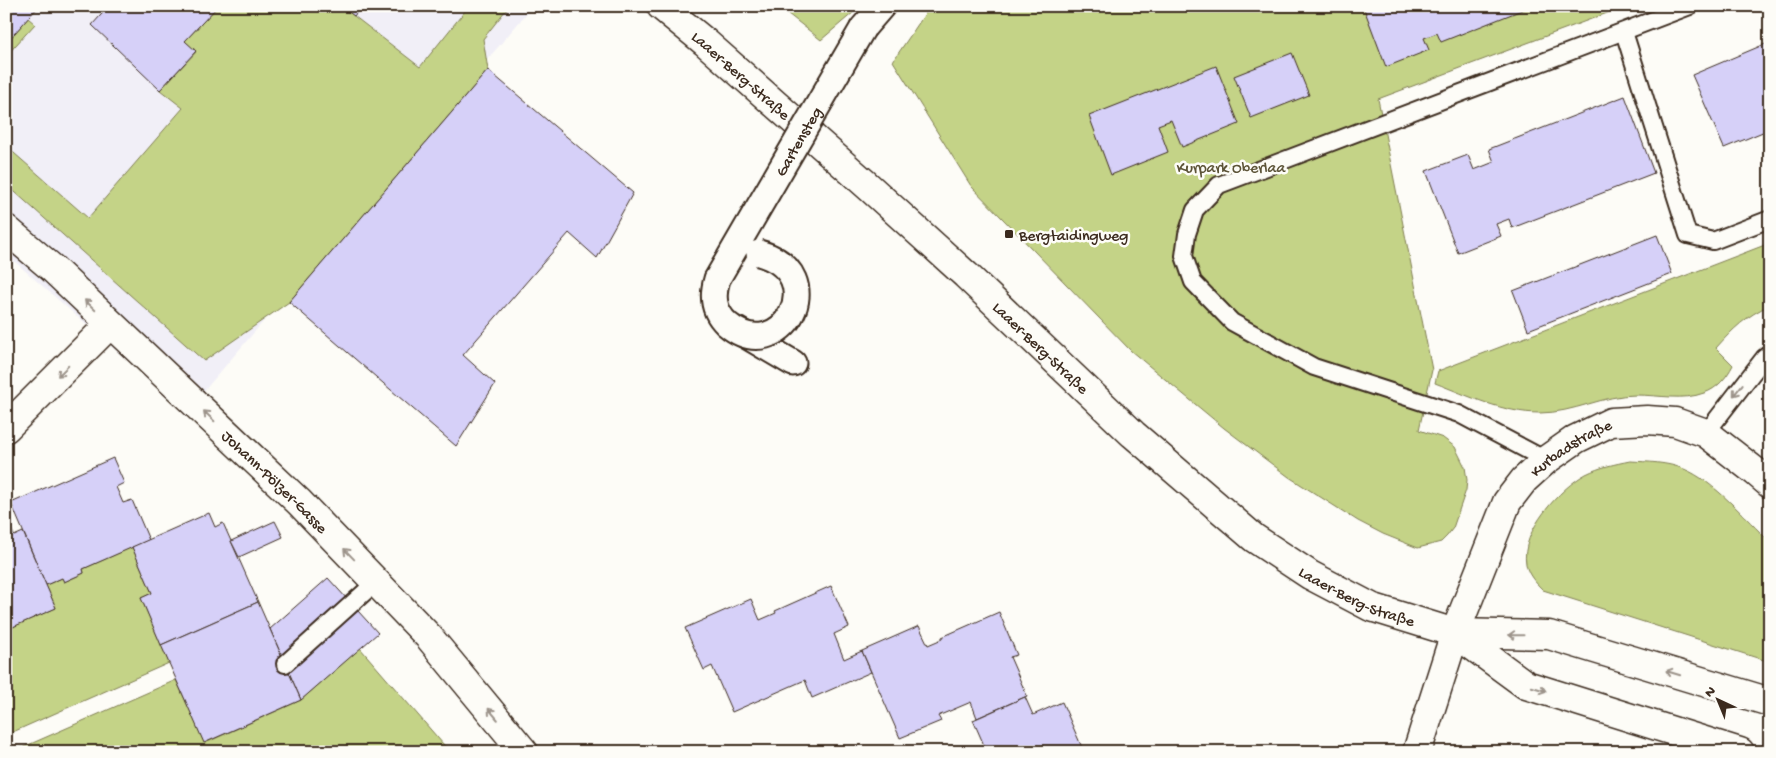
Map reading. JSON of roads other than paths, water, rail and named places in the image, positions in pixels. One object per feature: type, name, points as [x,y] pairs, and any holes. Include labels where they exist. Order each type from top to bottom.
[{"type":"main road","name":"Laaer-Berg-Straße","points":[[661,6],[862,180],[966,275],[1133,434],[1254,538],[1310,575],[1371,607],[1455,633],[1548,635],[1770,702]]},
{"type":"main road","name":"Johann-Pölzer-Gasse","points":[[6,229],[52,268],[299,502],[429,637],[524,752]]},
{"type":"main road","points":[[6,428],[110,324]]},
{"type":"main road","name":"Kurbadstraße","points":[[1417,752],[1455,633],[1507,502],[1524,480],[1546,460],[1576,439],[1611,422],[1647,420],[1675,422],[1706,433],[1770,484]]},
{"type":"main road","name":"Laaer-Berg-Straße","points":[[1455,633],[1526,685],[1740,752]]},
{"type":"street","name":"Gartensteg","points":[[793,363],[736,329],[724,317],[714,302],[714,282],[726,267],[742,256],[758,253],[769,256],[786,268],[793,279],[796,303],[791,315],[776,330],[766,336],[756,338],[746,335],[735,330],[718,314],[714,303],[714,291],[717,279],[864,28],[882,6]]},
{"type":"lane","points":[[1546,460],[1459,414],[1314,367],[1232,322],[1193,282],[1184,256],[1187,234],[1195,210],[1219,184],[1690,6]]},
{"type":"lane","points":[[1624,32],[1688,235],[1713,241],[1770,219]]},
{"type":"lane","points":[[1706,433],[1764,358],[1770,353]]},
{"type":"lane","points":[[286,664],[376,582]]},
{"type":"place","name":"Bergtaidingweg","points":[[1009,234]]},
{"type":"park label","name":"Kurpark Oberlaa","points":[[1231,166]]}]
